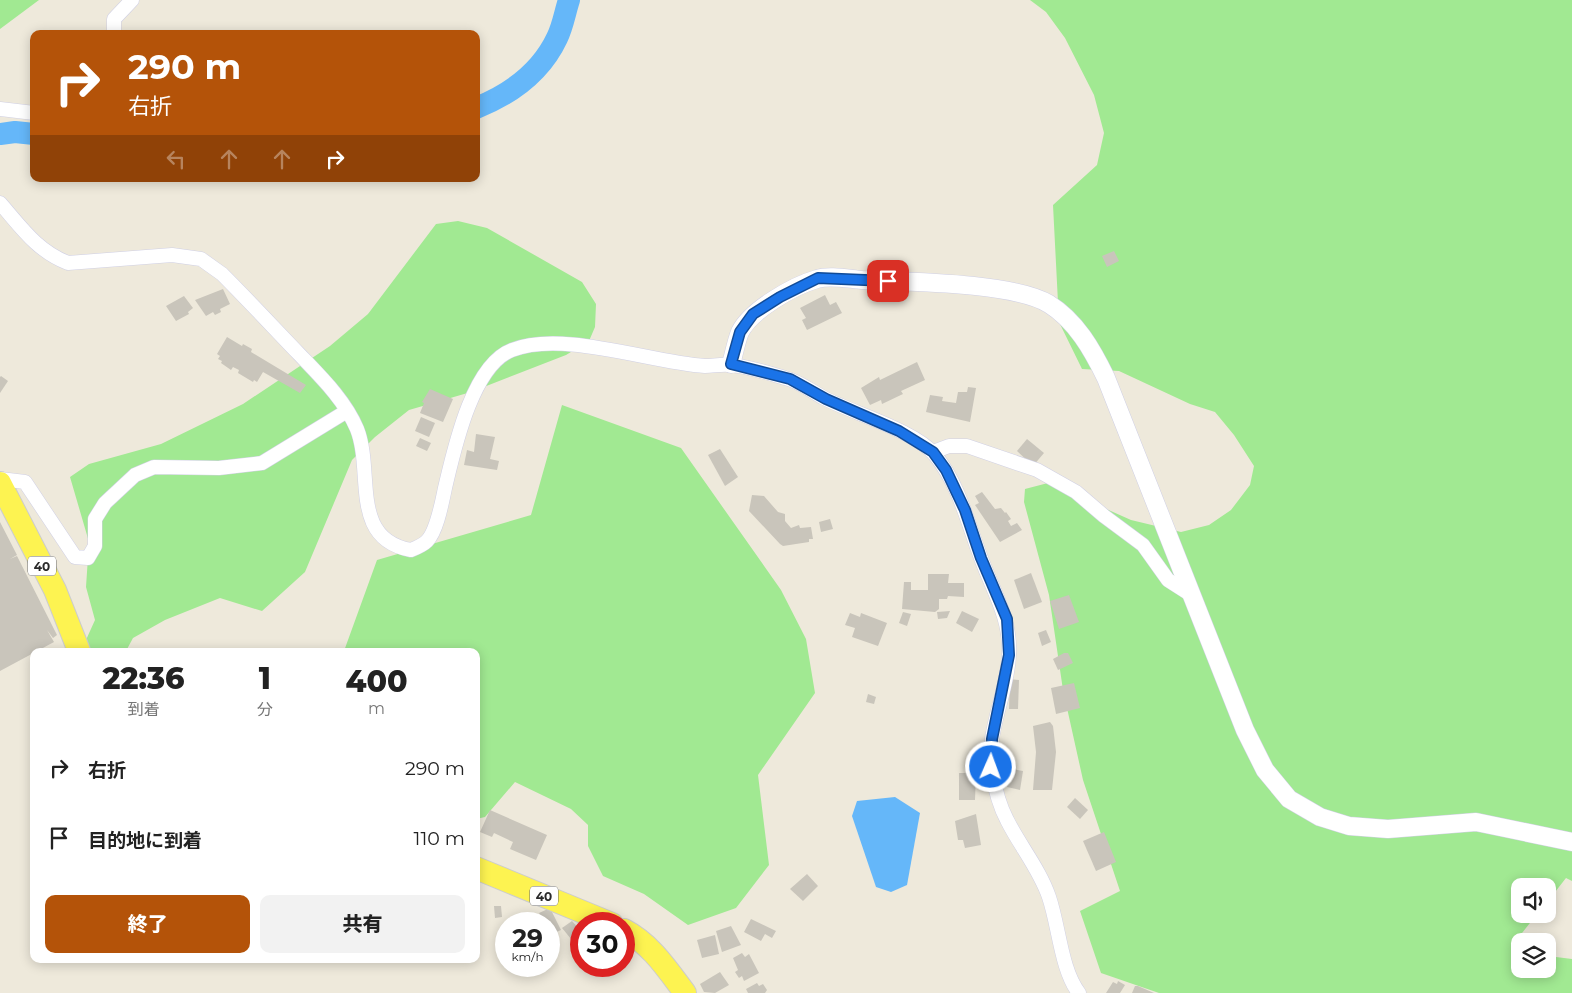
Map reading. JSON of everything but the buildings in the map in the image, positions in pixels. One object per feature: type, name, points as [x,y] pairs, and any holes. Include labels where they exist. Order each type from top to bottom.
[{"type":"main road","name":"40","points":[[0,481],[55,590],[78,648]]},
{"type":"main road","name":"40","points":[[480,870],[583,912]]},
{"type":"main road","points":[[635,935],[652,949],[685,993]]},
{"type":"street","points":[[114,30],[114,20],[132,0]]},
{"type":"street","points":[[0,109],[30,113]]},
{"type":"street","points":[[0,203],[38,247],[52,257],[68,263],[172,255],[201,259],[222,274],[329,386],[347,411],[361,441],[369,515],[379,533],[395,548],[411,550],[429,540],[440,514],[454,451],[478,384],[490,367],[509,350],[561,342],[660,360],[707,366],[731,364],[790,379],[826,399],[899,431],[933,452],[946,470],[965,510],[981,558],[1007,619],[1009,655],[992,739],[991,767],[998,797],[1007,821],[1048,892],[1058,924],[1069,977],[1078,993]]},
{"type":"street","points":[[731,364],[740,332],[753,314],[780,297],[818,278],[979,287],[1027,296],[1047,303],[1067,318],[1076,328],[1092,350],[1106,378],[1245,730],[1264,770],[1289,799],[1320,817],[1349,826],[1388,829],[1476,822],[1572,842]]},
{"type":"street","points":[[0,481],[25,482],[75,557],[88,558],[95,546],[95,519],[105,503],[135,475],[154,467],[219,468],[262,463],[347,411]]},
{"type":"street","points":[[933,452],[949,446],[967,446],[1045,474],[1076,492],[1143,545],[1168,580],[1193,596]]},
{"type":"green space","points":[[0,0],[39,0],[0,29]]},
{"type":"green space","points":[[1030,0],[1572,0],[1572,881],[1566,878],[1556,891],[1556,878],[1511,878],[1511,923],[1530,923],[1522,933],[1511,933],[1511,978],[1556,978],[1556,957],[1572,959],[1572,993],[1159,993],[1101,973],[1080,911],[1120,891],[1083,780],[1063,690],[1049,595],[1024,502],[1025,489],[1048,483],[1131,520],[1181,532],[1209,525],[1231,510],[1250,485],[1254,466],[1234,435],[1215,412],[1190,404],[1119,371],[1082,369],[1059,322],[1053,205],[1097,165],[1104,133],[1094,95],[1065,38],[1046,12]]},
{"type":"green space","points":[[458,221],[487,228],[582,282],[596,304],[595,327],[589,341],[566,355],[471,392],[409,410],[375,437],[352,460],[305,572],[262,611],[220,598],[165,620],[133,638],[128,648],[82,648],[95,620],[86,587],[89,542],[70,477],[89,464],[161,444],[243,404],[330,346],[368,314],[436,224]]},
{"type":"green space","points":[[562,405],[681,448],[781,590],[806,639],[815,693],[758,775],[769,865],[736,908],[688,925],[644,894],[603,876],[588,846],[588,825],[571,809],[515,782],[485,817],[480,818],[480,648],[345,648],[377,560],[531,515]]},
{"type":"water","points":[[895,797],[920,813],[907,885],[891,892],[876,887],[852,816],[857,801]]},
{"type":"waterway","points":[[480,106],[513,89],[543,61],[559,33],[569,0]]},
{"type":"waterway","points":[[0,134],[15,132],[30,134]]},
{"type":"route","points":[[888,281],[818,278],[780,297],[753,314],[740,332],[731,364],[790,379],[826,399],[899,431],[933,452],[946,470],[965,510],[981,558],[1007,619],[1009,655],[992,739],[991,767]]}]
